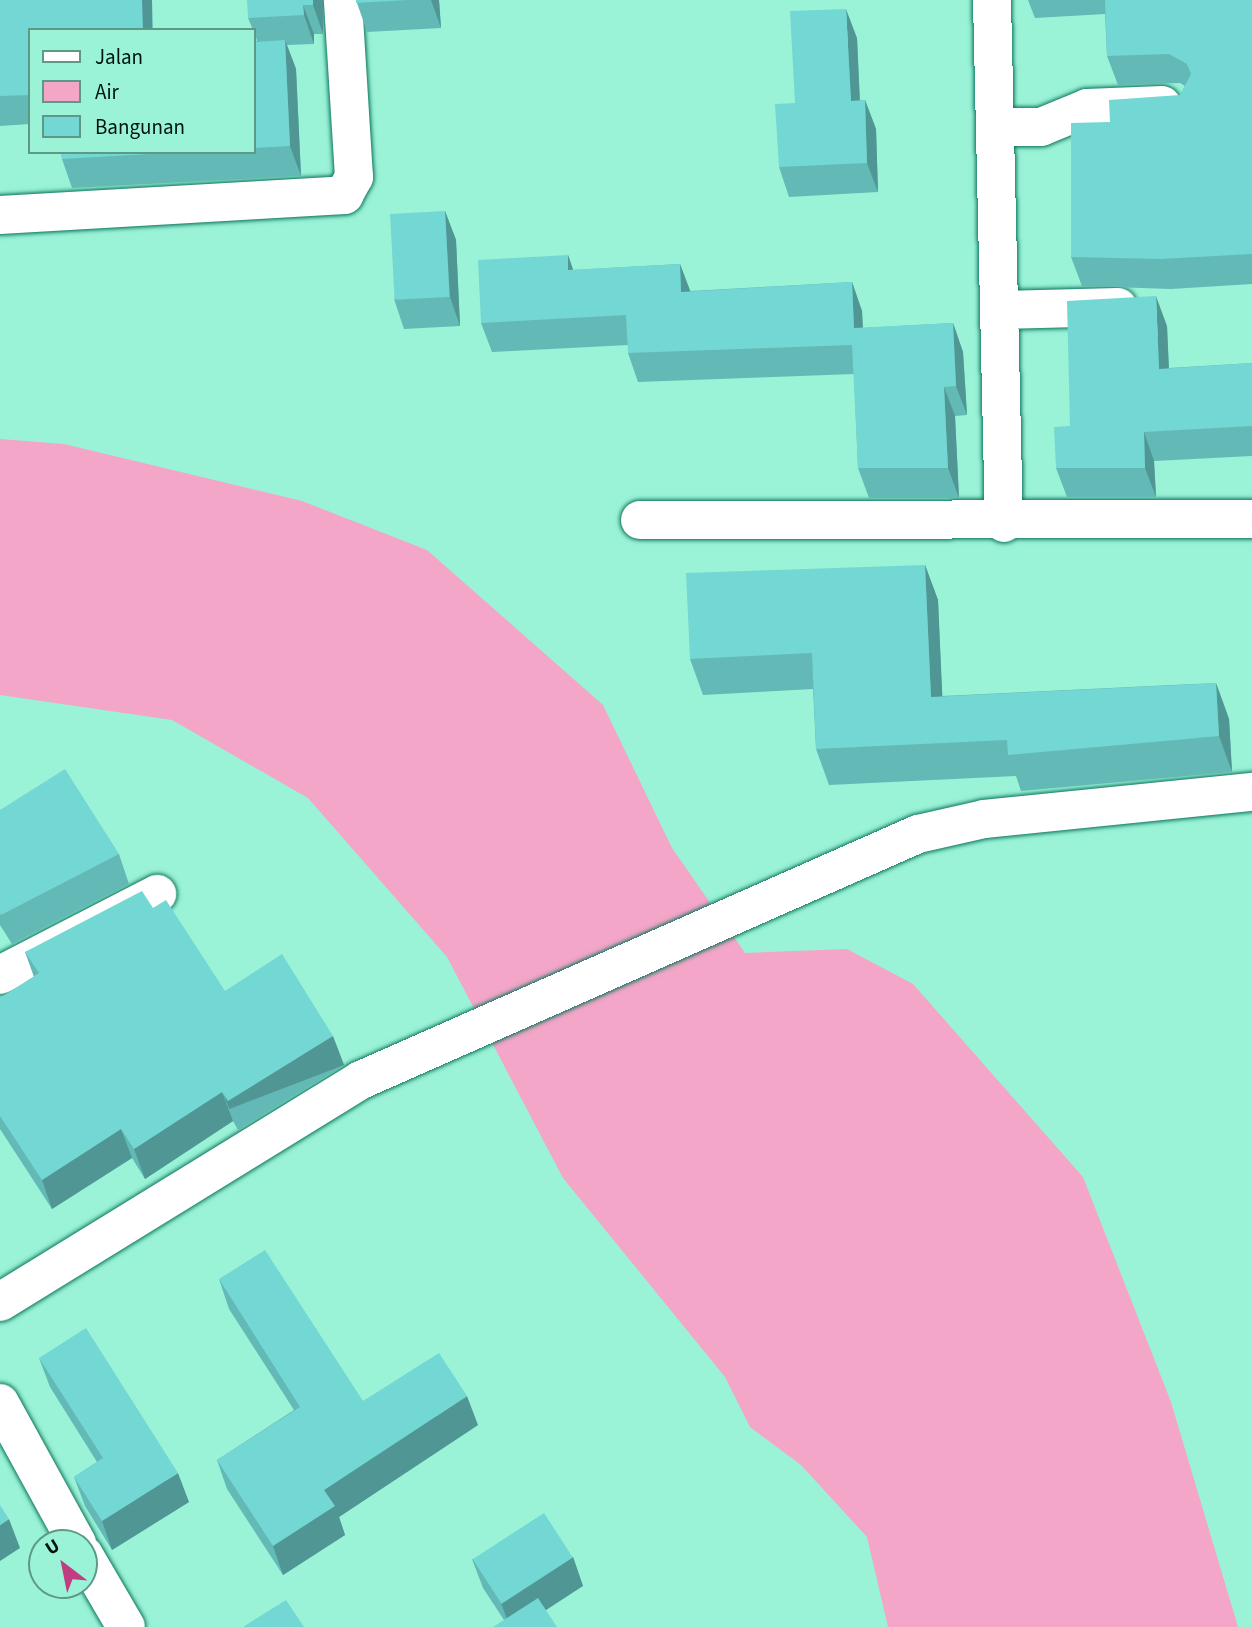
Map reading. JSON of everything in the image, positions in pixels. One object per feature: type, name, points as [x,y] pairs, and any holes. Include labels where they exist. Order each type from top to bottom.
[{"type":"street","points":[[0,215],[344,195],[354,177],[343,0]]},
{"type":"street","points":[[992,0],[1004,523]]},
{"type":"street","points":[[997,127],[1041,127],[1087,108],[1180,105]]},
{"type":"street","points":[[1001,310],[1158,306]]},
{"type":"street","points":[[640,520],[1004,523],[1252,519]]},
{"type":"street","points":[[0,1302],[361,1080],[918,834],[984,819],[1252,792]]},
{"type":"street","points":[[0,975],[157,894]]},
{"type":"street","points":[[0,1403],[70,1529]]},
{"type":"street","points":[[98,1579],[126,1627]]},
{"type":"water","points":[[0,439],[64,444],[302,501],[427,550],[603,705],[672,848],[745,953],[847,949],[913,984],[1083,1177],[1171,1402],[1238,1627],[888,1627],[867,1537],[801,1465],[750,1427],[725,1377],[563,1178],[447,957],[308,798],[172,720],[0,695]]},
{"type":"building","points":[[0,0],[142,0],[143,28],[28,28],[28,95],[0,96]]},
{"type":"building","points":[[247,0],[313,0],[313,5],[303,5],[304,15],[248,18]]},
{"type":"building","points":[[356,0],[408,0],[356,3]]},
{"type":"building","points":[[1105,0],[1252,0],[1252,254],[1160,259],[1071,257],[1071,123],[1110,122],[1109,100],[1180,95],[1191,74],[1187,64],[1169,54],[1107,56]]},
{"type":"building","points":[[846,9],[851,101],[865,100],[867,163],[779,167],[775,104],[795,103],[790,11]]},
{"type":"building","points":[[285,40],[290,146],[256,148],[256,42]]},
{"type":"building","points":[[61,154],[150,154],[62,159]]},
{"type":"building","points":[[445,211],[450,297],[395,300],[390,214]]},
{"type":"building","points":[[568,255],[568,270],[680,264],[681,292],[852,282],[854,328],[953,323],[956,386],[944,387],[948,468],[858,468],[852,345],[628,353],[626,315],[481,323],[478,260]]},
{"type":"building","points":[[1156,296],[1159,369],[1252,363],[1252,426],[1144,432],[1145,468],[1056,468],[1054,427],[1070,426],[1067,301]]},
{"type":"building","points":[[925,565],[931,697],[1216,683],[1219,736],[1008,755],[1007,740],[816,749],[812,653],[690,659],[686,573]]},
{"type":"building","points":[[65,769],[119,854],[1,915],[0,810]]},
{"type":"building","points":[[142,891],[153,908],[166,900],[225,991],[282,954],[333,1036],[228,1101],[222,1092],[134,1149],[121,1129],[42,1180],[0,1116],[0,998],[39,973],[25,952]]},
{"type":"building","points":[[265,1250],[363,1401],[439,1353],[467,1396],[324,1490],[335,1506],[273,1546],[217,1460],[300,1407],[219,1279]]},
{"type":"building","points":[[86,1328],[178,1473],[102,1521],[74,1477],[103,1458],[39,1358]]},
{"type":"building","points":[[0,1505],[9,1519],[0,1525]]},
{"type":"building","points":[[544,1513],[573,1557],[502,1604],[473,1559]]},
{"type":"building","points":[[538,1598],[557,1627],[493,1627]]},
{"type":"building","points":[[286,1600],[304,1627],[243,1627]]}]
